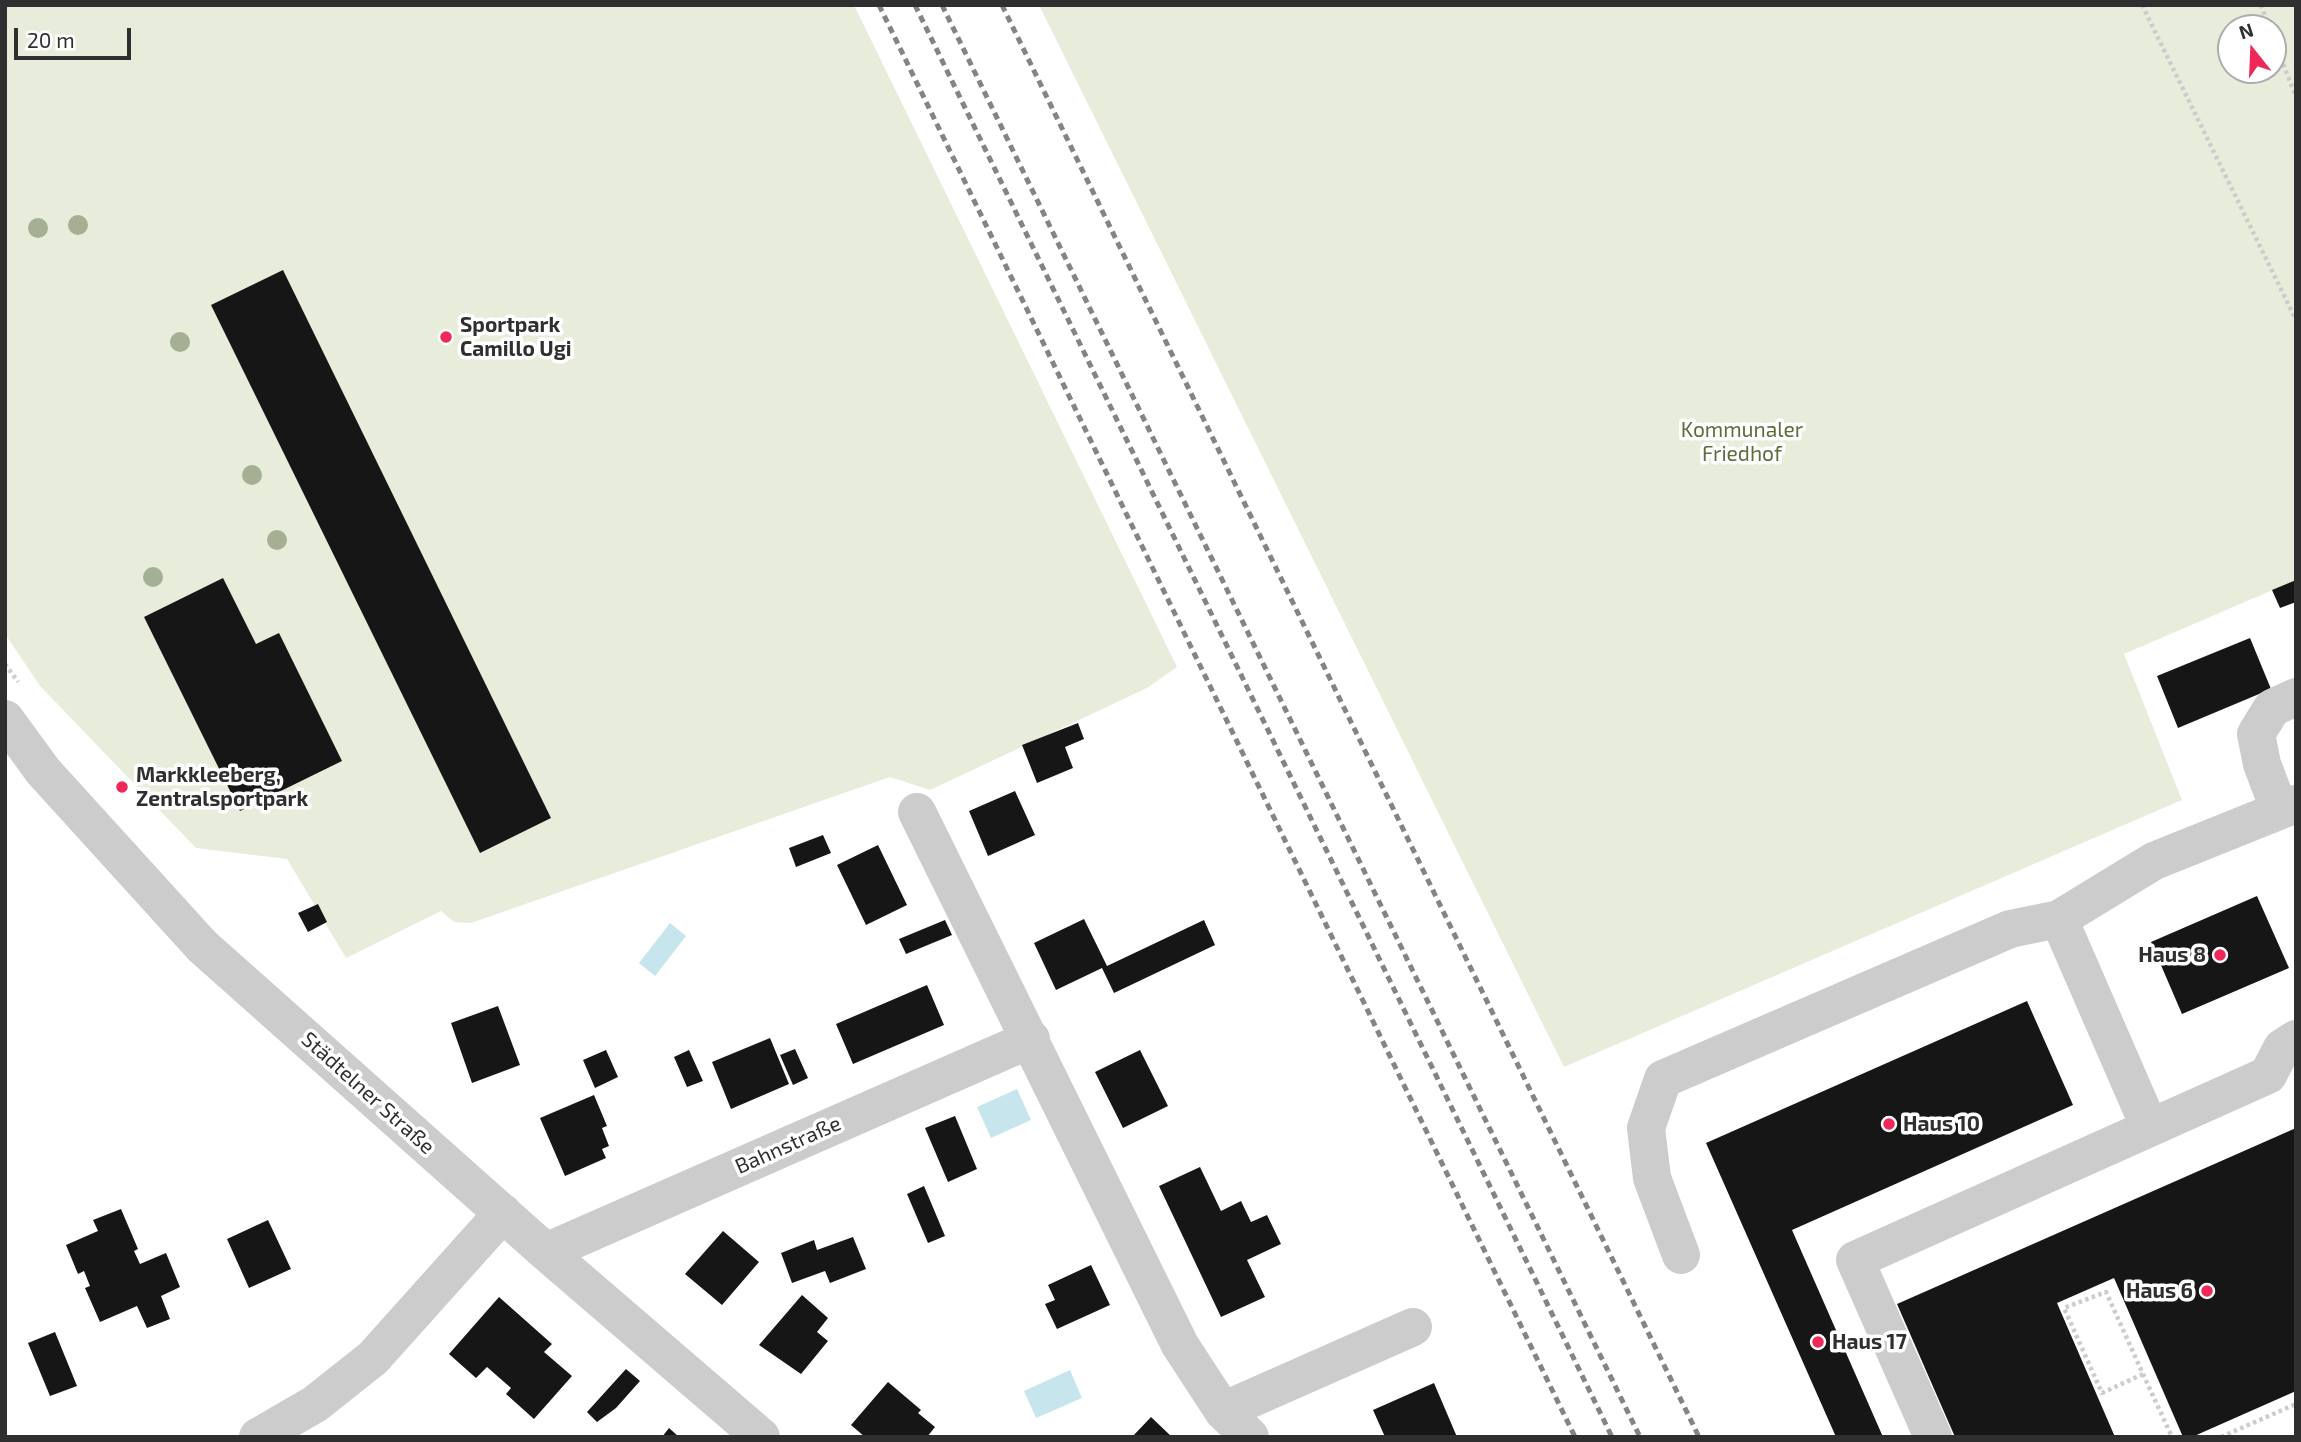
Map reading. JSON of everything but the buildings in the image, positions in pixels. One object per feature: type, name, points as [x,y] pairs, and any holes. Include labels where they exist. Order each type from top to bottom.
[{"type":"street","points":[[1681,1255],[1652,1178],[1646,1128],[1663,1079],[2010,929],[2059,919],[2154,861],[2287,807],[2262,764],[2256,734],[2272,708],[2296,697]]},
{"type":"street","name":"Städtelner Straße","points":[[5,719],[43,771],[202,946],[546,1252],[761,1437]]},
{"type":"street","points":[[917,812],[1180,1345],[1223,1410],[1250,1437]]},
{"type":"street","points":[[2059,919],[2148,1126]]},
{"type":"street","name":"Bahnstraße","points":[[546,1252],[1031,1039]]},
{"type":"street","points":[[1933,1437],[1855,1260],[2148,1126],[2268,1075],[2282,1048],[2296,1039]]},
{"type":"street","points":[[258,1437],[315,1404],[373,1358],[503,1213]]},
{"type":"street","points":[[1223,1410],[1413,1327]]},
{"type":"path","points":[[2142,5],[2296,320]]},
{"type":"path","points":[[2287,74],[2296,97]]},
{"type":"path","points":[[2143,1374],[2102,1393],[2064,1308],[2106,1292],[2172,1437]]},
{"type":"path","points":[[2221,1437],[2296,1404]]},
{"type":"green space","name":"Sportpark Camillo Ugi","points":[[5,5],[854,5],[1177,667],[1147,688],[930,790],[890,777],[471,923],[454,922],[441,911],[346,958],[287,859],[196,848],[40,686],[5,634]]},
{"type":"green space","name":"Kommunaler Friedhof","points":[[1039,5],[2296,5],[2296,580],[2124,654],[2182,800],[1564,1067]]},
{"type":"water","points":[[670,923],[686,936],[655,976],[639,963]]},
{"type":"water","points":[[1017,1089],[1031,1120],[991,1138],[977,1107]]},
{"type":"water","points":[[1070,1370],[1082,1398],[1036,1418],[1024,1391]]},
{"type":"railway","points":[[879,5],[1575,1437]]},
{"type":"railway","points":[[915,5],[1612,1437]]},
{"type":"railway","points":[[942,5],[1640,1437]]},
{"type":"railway","points":[[1002,5],[1699,1437]]},
{"type":"place","name":"Sportpark Camillo Ugi","points":[[446,337]]},
{"type":"place","name":"Markkleeberg, Zentralsportpark","points":[[122,787]]},
{"type":"place","name":"Haus 8","points":[[2220,955]]},
{"type":"place","name":"Haus 10","points":[[1889,1124]]},
{"type":"place","name":"Haus 6","points":[[2207,1291]]},
{"type":"place","name":"Haus 17","points":[[1818,1342]]}]
